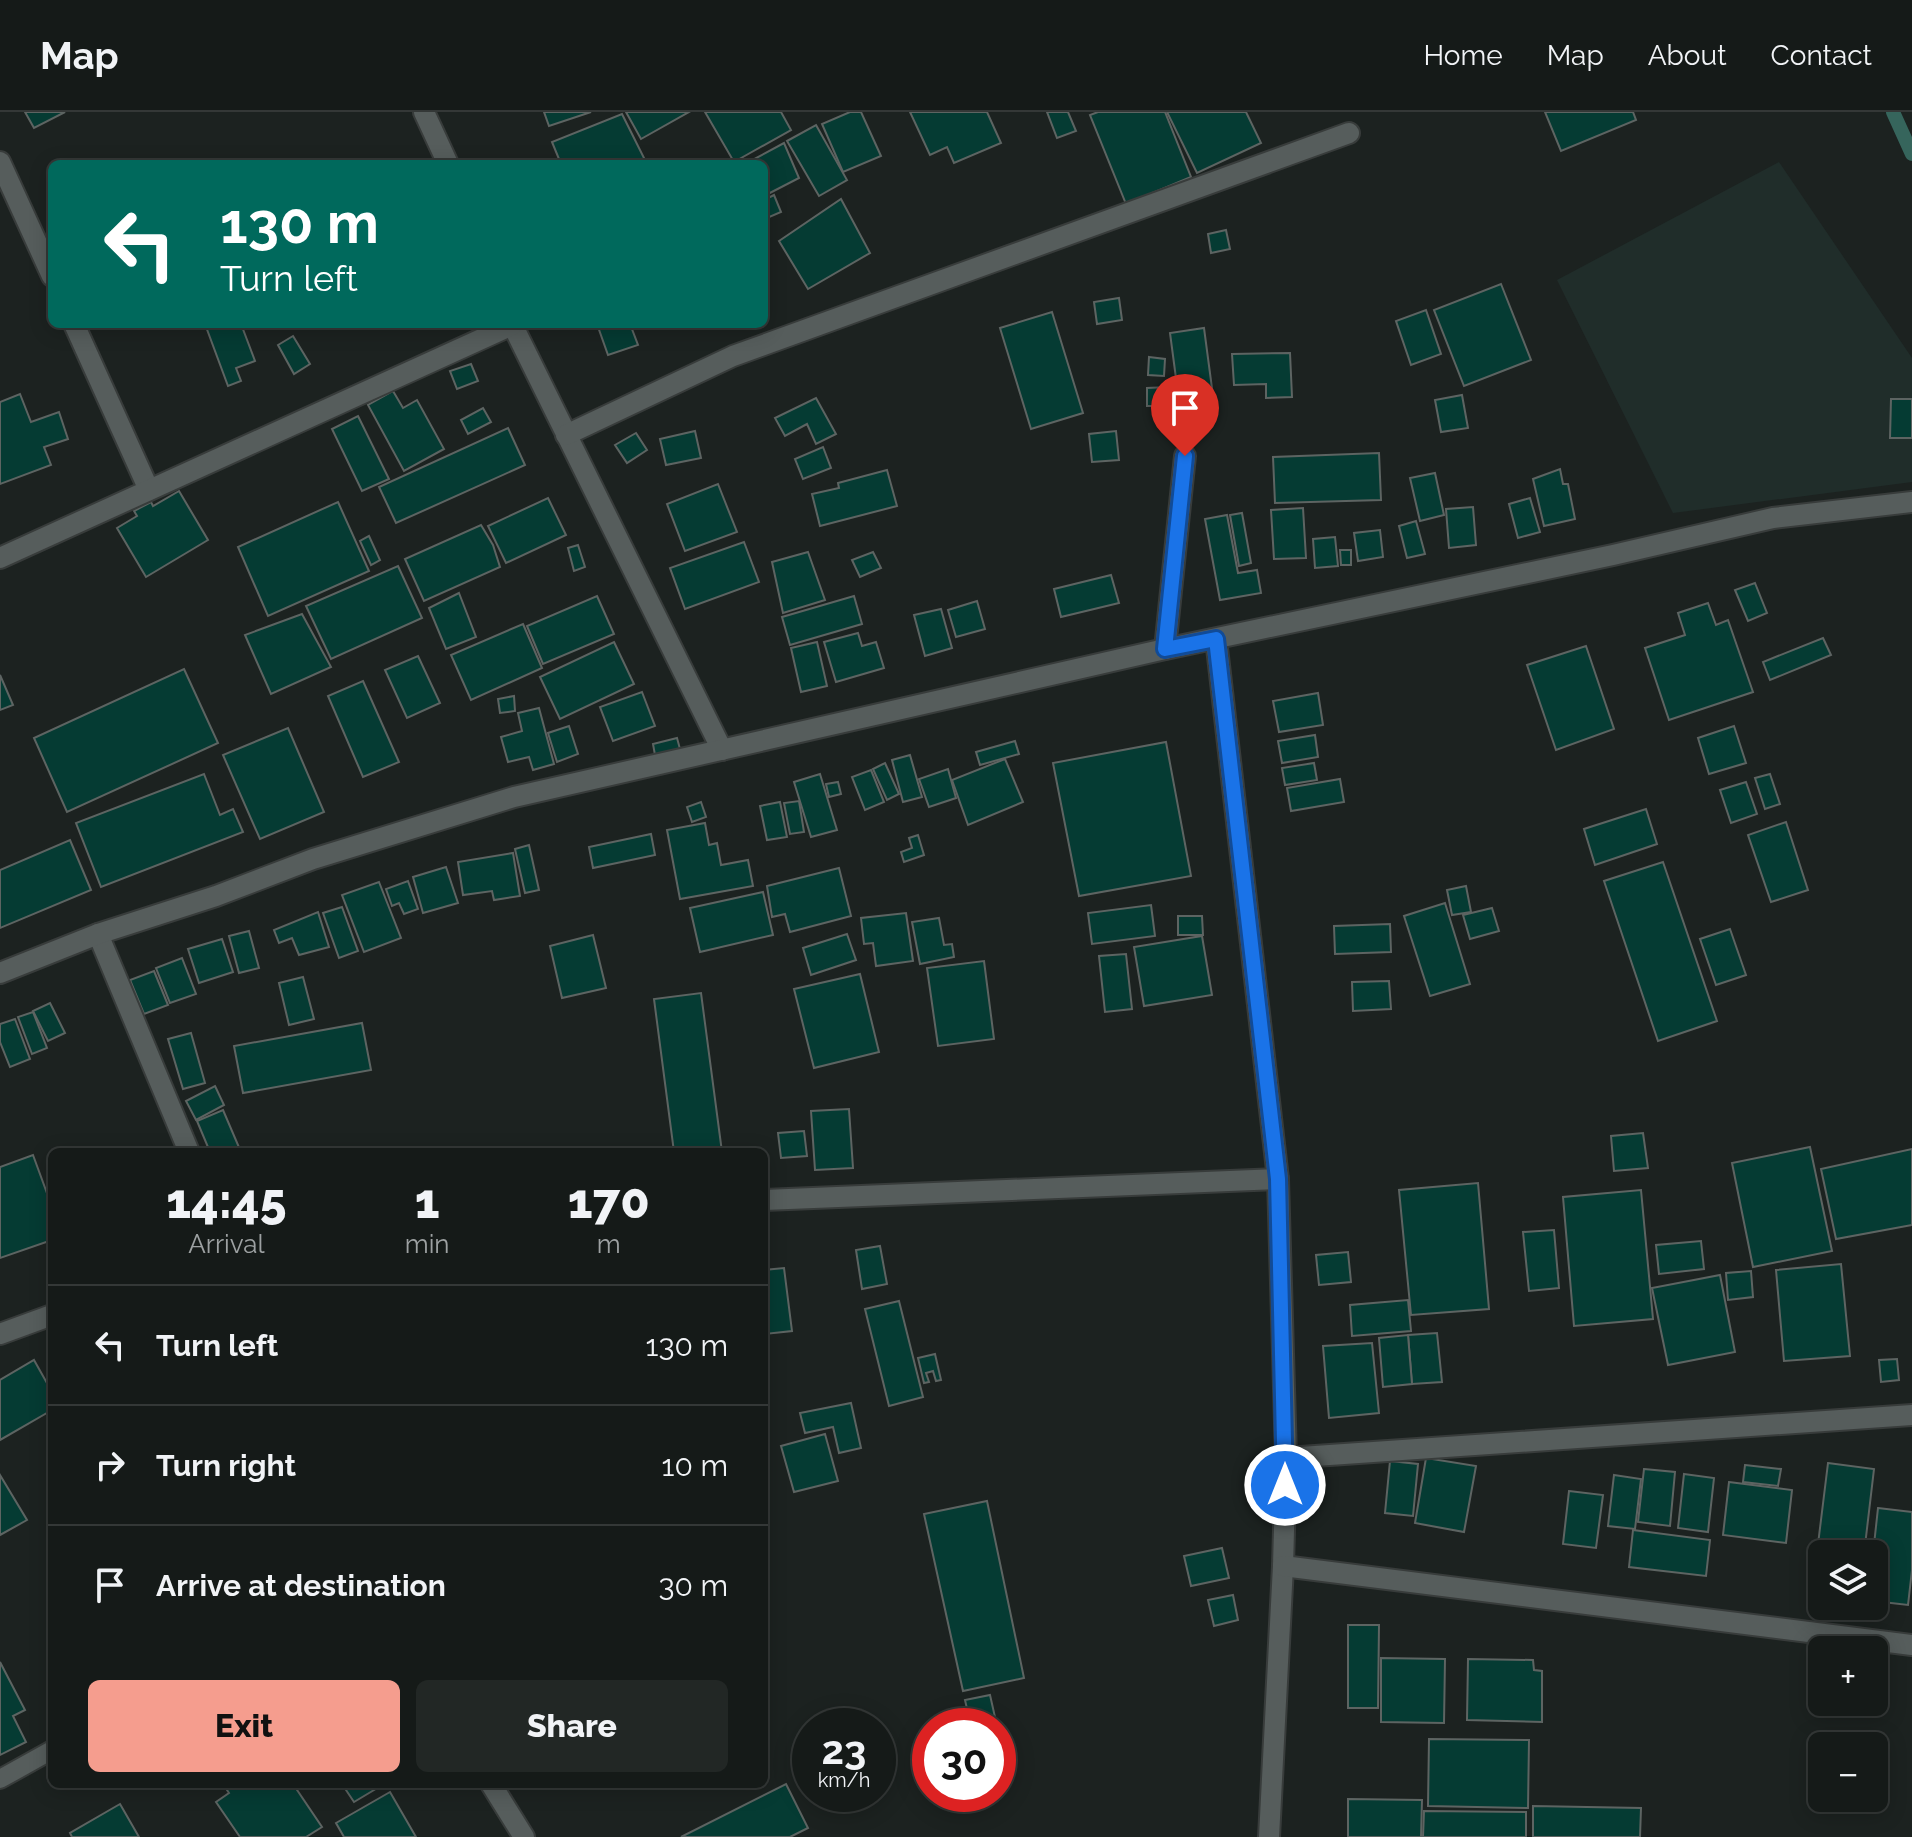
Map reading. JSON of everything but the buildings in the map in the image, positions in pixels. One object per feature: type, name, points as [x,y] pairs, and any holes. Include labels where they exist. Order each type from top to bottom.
[{"type":"street","points":[[424,112],[446,160]]},
{"type":"street","points":[[566,435],[733,356],[1349,133]]},
{"type":"street","points":[[0,162],[48,267]]},
{"type":"street","points":[[76,328],[149,490]]},
{"type":"street","points":[[0,558],[503,328]]},
{"type":"street","points":[[514,328],[722,750]]},
{"type":"street","points":[[1165,649],[1185,456]]},
{"type":"street","points":[[0,973],[98,934],[216,896],[313,859],[514,797],[1165,649],[1773,518],[1912,502]]},
{"type":"street","points":[[1216,639],[1278,1179],[1286,1458],[1269,1837]]},
{"type":"street","points":[[98,934],[187,1148]]},
{"type":"street","points":[[768,1200],[1278,1179]]},
{"type":"street","points":[[0,1334],[48,1316]]},
{"type":"street","points":[[1286,1458],[1912,1415]]},
{"type":"street","points":[[1283,1566],[1912,1645]]},
{"type":"street","points":[[493,1788],[524,1837]]},
{"type":"lane","points":[[0,1779],[48,1752]]},
{"type":"shaded area","points":[[1779,162],[1912,358],[1912,482],[1673,513],[1557,280]]},
{"type":"waterway","points":[[1893,112],[1912,154]]},
{"type":"route","points":[[1185,456],[1165,649],[1216,639],[1278,1179],[1285,1485]]}]
